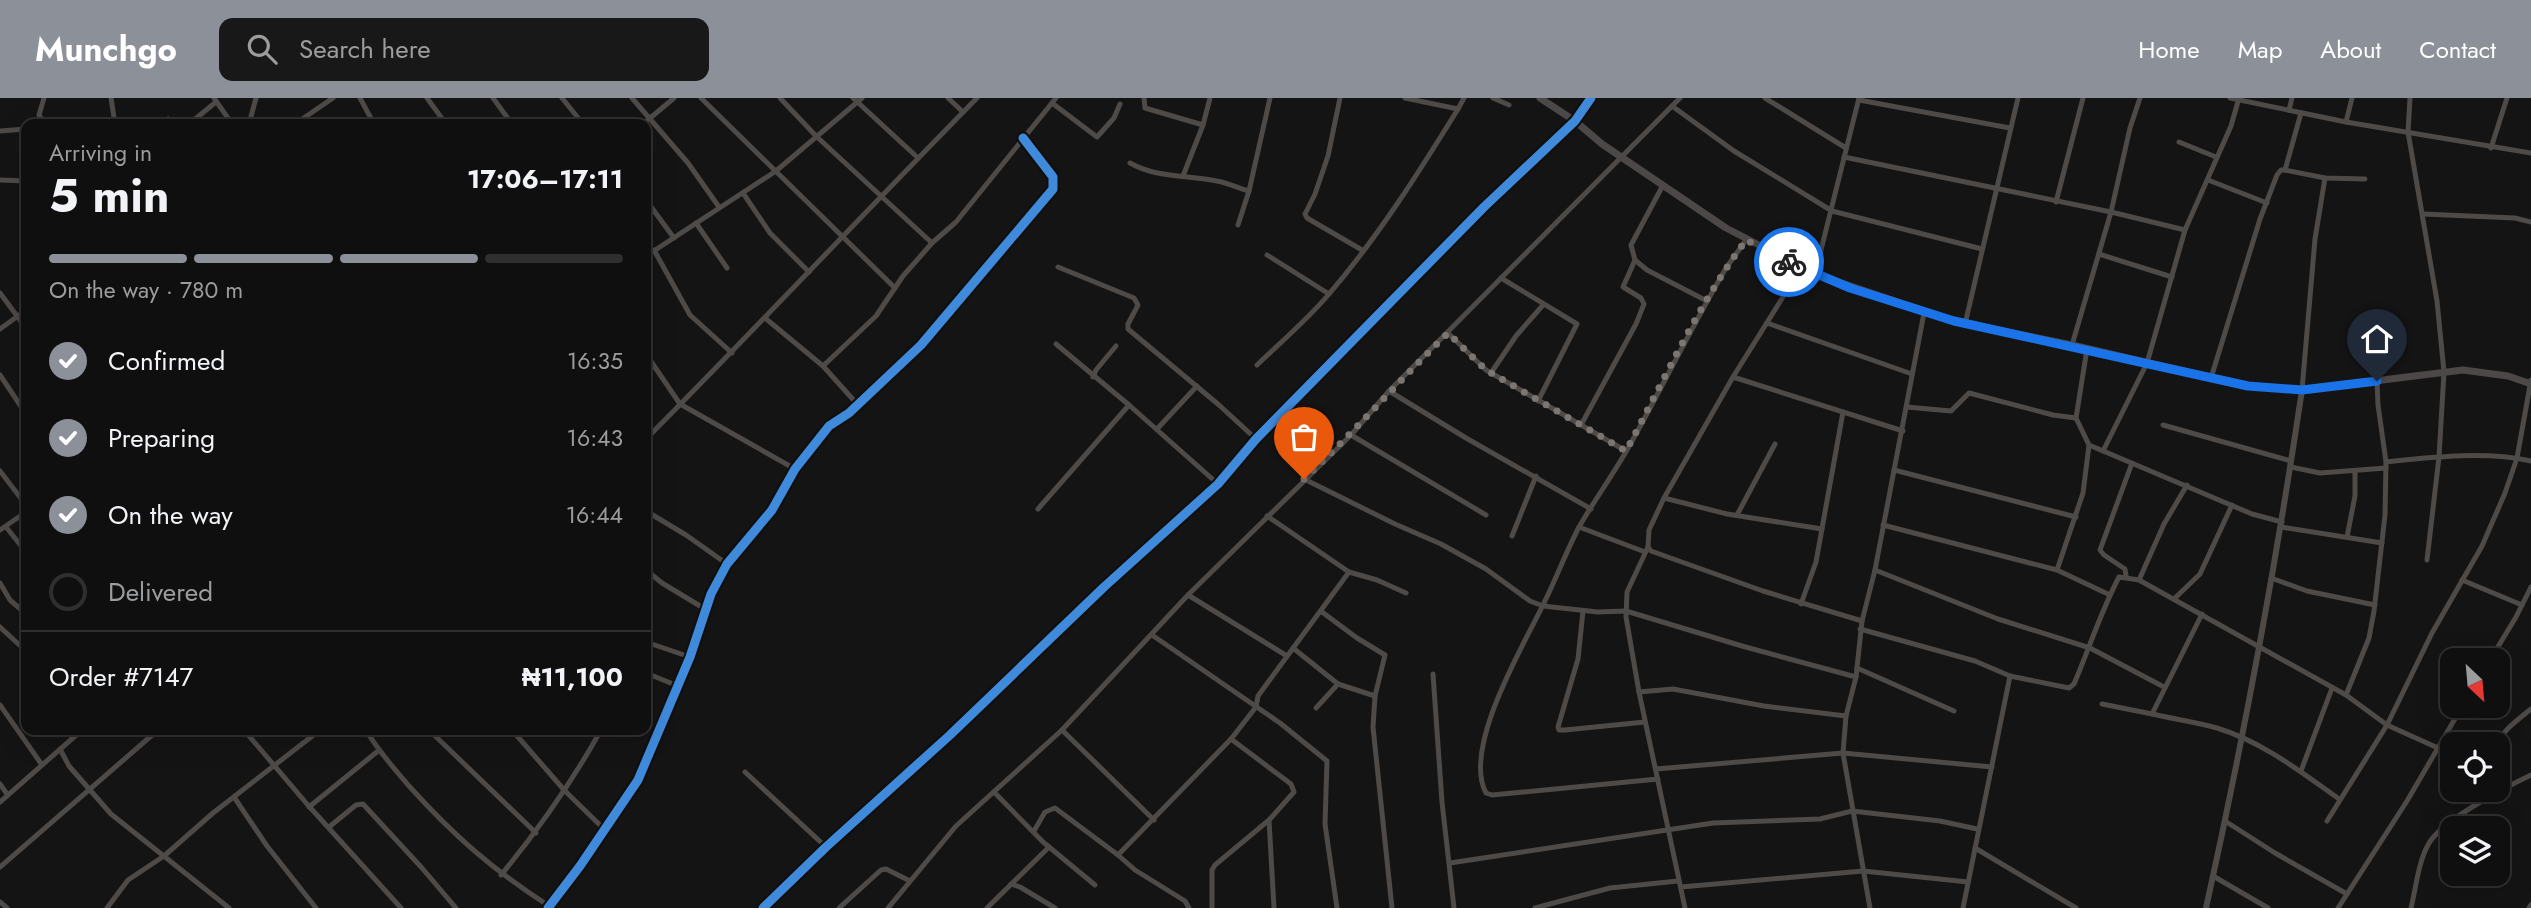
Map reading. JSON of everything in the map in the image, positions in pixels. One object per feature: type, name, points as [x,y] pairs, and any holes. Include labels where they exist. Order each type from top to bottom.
[{"type":"main road","points":[[1540,98],[1662,187],[1746,240],[1815,274],[1924,313],[2248,386],[2302,390],[2444,372],[2483,371],[2531,382]]},
{"type":"street","points":[[37,119],[44,98]]},
{"type":"street","points":[[111,98],[114,119]]},
{"type":"street","points":[[251,119],[256,98]]},
{"type":"street","points":[[304,119],[333,98]]},
{"type":"street","points":[[360,98],[371,119]]},
{"type":"street","points":[[427,98],[442,119]]},
{"type":"street","points":[[493,98],[508,119]]},
{"type":"street","points":[[562,98],[579,119]]},
{"type":"street","points":[[632,98],[650,119],[674,98]]},
{"type":"street","points":[[701,98],[895,288]]},
{"type":"street","points":[[780,98],[817,137],[932,243]]},
{"type":"street","points":[[948,98],[963,113]]},
{"type":"street","points":[[651,434],[977,98]]},
{"type":"street","points":[[1144,98],[1145,108],[1203,125]]},
{"type":"street","points":[[1183,176],[1203,125],[1210,98]]},
{"type":"street","points":[[1238,225],[1249,191],[1270,98]]},
{"type":"street","points":[[1340,98],[1328,156],[1305,214],[1307,218],[1362,250]]},
{"type":"street","points":[[1405,98],[1458,109]]},
{"type":"street","points":[[1257,365],[1329,294],[1428,157],[1464,98]]},
{"type":"street","points":[[1493,98],[1509,105]]},
{"type":"street","points":[[763,908],[1217,484],[1256,439],[1484,207],[1575,121],[1591,98]]},
{"type":"street","points":[[888,908],[956,827],[1062,730],[1188,595],[1351,435],[1389,391],[1680,98]]},
{"type":"street","points":[[1765,98],[1846,148]]},
{"type":"street","points":[[1965,324],[2018,98]]},
{"type":"street","points":[[2056,202],[2082,98]]},
{"type":"street","points":[[2072,345],[2111,212],[2130,128],[2140,98]]},
{"type":"street","points":[[2230,98],[2346,122],[2531,153]]},
{"type":"street","points":[[2289,110],[2292,98]]},
{"type":"street","points":[[2346,122],[2352,98]]},
{"type":"street","points":[[2410,98],[2408,132],[2437,301],[2444,372],[2439,457],[2427,561]]},
{"type":"street","points":[[2491,148],[2507,98]]},
{"type":"street","points":[[1815,274],[1859,99],[2010,128]]},
{"type":"street","points":[[2104,451],[2147,363],[2185,230],[2231,126],[2239,99]]},
{"type":"street","points":[[194,119],[215,100],[228,119]]},
{"type":"street","points":[[651,252],[776,171],[858,100],[918,157]]},
{"type":"street","points":[[823,366],[876,316],[903,276],[932,243],[956,222],[1054,101],[1097,137],[1114,118],[1120,104]]},
{"type":"street","points":[[1672,106],[1734,151],[1832,211],[1982,249]]},
{"type":"street","points":[[2285,170],[2301,113]]},
{"type":"street","points":[[39,115],[42,119]]},
{"type":"street","points":[[651,120],[688,163],[719,207]]},
{"type":"street","points":[[0,131],[21,129]]},
{"type":"street","points":[[369,735],[378,751],[444,825],[501,875],[550,907],[638,780],[690,657],[705,609],[727,564],[772,510],[795,469],[829,426],[858,405],[921,345],[1052,188],[1053,177],[1023,138]]},
{"type":"street","points":[[2179,142],[2216,158]]},
{"type":"street","points":[[1844,157],[2111,212],[2185,230]]},
{"type":"street","points":[[1130,163],[1141,170],[1218,181],[1249,191]]},
{"type":"street","points":[[2211,377],[2267,203],[2281,170],[2325,178],[2365,179]]},
{"type":"street","points":[[2206,908],[2242,738],[2291,464],[2302,390],[2315,239],[2325,178]]},
{"type":"street","points":[[0,180],[21,181]]},
{"type":"street","points":[[2208,180],[2267,203]]},
{"type":"street","points":[[1662,187],[1631,245],[1635,260],[1647,270],[1706,301]]},
{"type":"street","points":[[743,193],[770,233],[809,272]]},
{"type":"street","points":[[651,207],[674,238]]},
{"type":"street","points":[[2423,214],[2515,218],[2531,222]]},
{"type":"street","points":[[696,223],[727,268]]},
{"type":"street","points":[[1658,779],[1492,795],[1486,793],[1482,787],[1482,755],[1486,731],[1520,648],[1543,606],[1579,527],[1626,451],[1706,301],[1746,240]]},
{"type":"street","points":[[654,250],[690,315],[732,353]]},
{"type":"street","points":[[2099,254],[2172,277]]},
{"type":"street","points":[[1267,255],[1329,294]]},
{"type":"street","points":[[1581,425],[1636,324],[1644,304],[1641,298],[1623,287],[1635,260]]},
{"type":"street","points":[[1058,267],[1134,298],[1138,305],[1128,324],[1128,330],[1256,439]]},
{"type":"street","points":[[1685,908],[1639,692],[1626,611],[1627,592],[1647,549],[1649,530],[1664,498],[1733,377],[1801,268]]},
{"type":"street","points":[[1501,278],[1577,324],[1538,401]]},
{"type":"street","points":[[0,293],[21,320]]},
{"type":"street","points":[[1491,373],[1543,304]]},
{"type":"street","points":[[1870,908],[1843,752],[1846,716],[1856,677],[1860,629],[1875,570],[1924,313]]},
{"type":"street","points":[[0,329],[21,314]]},
{"type":"street","points":[[765,318],[823,366],[858,405]]},
{"type":"street","points":[[1768,323],[1912,374]]},
{"type":"street","points":[[1448,333],[1491,373],[1626,451]]},
{"type":"street","points":[[1056,344],[1157,429],[1217,484]]},
{"type":"street","points":[[1093,377],[1116,346]]},
{"type":"street","points":[[2057,570],[2083,492],[2089,445],[2076,418],[2087,349]]},
{"type":"street","points":[[651,361],[680,404],[795,469]]},
{"type":"street","points":[[0,374],[21,406]]},
{"type":"street","points":[[1733,377],[1903,431]]},
{"type":"street","points":[[2346,695],[2369,638],[2382,543],[2386,465],[2377,381]]},
{"type":"street","points":[[2327,821],[2387,725],[2432,633],[2482,546],[2505,493],[2516,458],[2531,382]]},
{"type":"street","points":[[1157,429],[1197,386]]},
{"type":"street","points":[[1389,391],[1591,509]]},
{"type":"street","points":[[1908,407],[1951,411],[1969,393],[2053,415],[2076,418]]},
{"type":"street","points":[[1038,509],[1129,405]]},
{"type":"street","points":[[1801,604],[1816,562],[1843,412]]},
{"type":"street","points":[[2163,425],[2320,473],[2355,471],[2439,457],[2516,458],[2531,461]]},
{"type":"street","points":[[1351,435],[1486,514]]},
{"type":"street","points":[[1737,514],[1775,444]]},
{"type":"street","points":[[2089,445],[2281,524],[2382,543]]},
{"type":"street","points":[[2126,576],[2125,569],[2101,550],[2132,463]]},
{"type":"street","points":[[1894,470],[2076,517]]},
{"type":"street","points":[[0,471],[21,498]]},
{"type":"street","points":[[2347,537],[2355,496],[2355,471]]},
{"type":"street","points":[[1511,536],[1536,476]]},
{"type":"street","points":[[1304,479],[1441,544],[1486,569],[1530,601],[1543,606],[1583,611],[1626,611],[1754,650],[1856,677]]},
{"type":"street","points":[[2139,580],[2164,524],[2187,485]]},
{"type":"street","points":[[1664,498],[1727,514],[1822,529]]},
{"type":"street","points":[[2174,598],[2200,575],[2232,505]]},
{"type":"street","points":[[1742,507],[1745,516]]},
{"type":"street","points":[[651,514],[727,564]]},
{"type":"street","points":[[21,515],[3,528],[21,547]]},
{"type":"street","points":[[1267,516],[1349,572],[1377,580],[1406,593]]},
{"type":"street","points":[[1883,525],[2057,570],[2110,595]]},
{"type":"street","points":[[1579,527],[1801,604],[1862,621]]},
{"type":"street","points":[[1875,570],[1998,620],[2090,648],[2164,687]]},
{"type":"street","points":[[1118,855],[1231,739],[1256,707],[1258,696],[1349,572]]},
{"type":"street","points":[[651,574],[705,609]]},
{"type":"street","points":[[1860,629],[1975,661],[2010,676],[2069,688],[2074,684],[2119,577],[2126,576],[2174,598],[2346,695],[2387,725],[2438,748]]},
{"type":"street","points":[[2271,578],[2307,591],[2375,605]]},
{"type":"street","points":[[2462,580],[2523,603],[2531,603]]},
{"type":"street","points":[[0,583],[10,600],[21,610]]},
{"type":"street","points":[[2497,648],[2531,587]]},
{"type":"street","points":[[1188,595],[1287,656]]},
{"type":"street","points":[[1583,611],[1578,659],[1559,730],[1645,722]]},
{"type":"street","points":[[1322,612],[1357,638],[1385,654],[1375,696],[1373,727],[1392,908]]},
{"type":"street","points":[[2152,714],[2202,614]]},
{"type":"street","points":[[0,627],[21,646]]},
{"type":"street","points":[[1152,635],[1280,723],[1327,761],[1325,824],[1337,908]]},
{"type":"street","points":[[651,644],[690,657]]},
{"type":"street","points":[[1293,648],[1338,684],[1375,696]]},
{"type":"street","points":[[1857,668],[1954,711]]},
{"type":"street","points":[[1433,674],[1442,802],[1454,908]]},
{"type":"street","points":[[651,675],[678,686]]},
{"type":"street","points":[[1963,908],[2010,676]]},
{"type":"street","points":[[1316,708],[1338,684]]},
{"type":"street","points":[[2301,771],[2332,688]]},
{"type":"street","points":[[1639,692],[1673,689],[1764,706],[1846,716]]},
{"type":"street","points":[[2102,704],[2217,729],[2242,738],[2301,771],[2339,799]]},
{"type":"street","points":[[0,705],[42,765]]},
{"type":"street","points":[[2503,732],[2531,709]]},
{"type":"street","points":[[2338,908],[2407,801],[2455,718]]},
{"type":"street","points":[[1062,730],[1154,820]]},
{"type":"street","points":[[0,802],[76,735]]},
{"type":"street","points":[[0,867],[152,735]]},
{"type":"street","points":[[249,735],[309,807],[401,908]]},
{"type":"street","points":[[107,908],[128,880],[164,856],[314,735]]},
{"type":"street","points":[[434,735],[536,833]]},
{"type":"street","points":[[516,735],[604,829]]},
{"type":"street","points":[[501,875],[536,833],[597,735]]},
{"type":"street","points":[[1212,908],[1212,870],[1292,797],[1294,787],[1231,739]]},
{"type":"street","points":[[60,749],[69,766],[111,814],[229,908]]},
{"type":"street","points":[[309,807],[378,751]]},
{"type":"street","points":[[1656,769],[1843,752],[1992,766]]},
{"type":"street","points":[[745,772],[826,847]]},
{"type":"street","points":[[2510,786],[2531,775]]},
{"type":"street","points":[[0,784],[7,794]]},
{"type":"street","points":[[994,792],[1049,847],[1095,885]]},
{"type":"street","points":[[234,797],[267,846],[316,908]]},
{"type":"street","points":[[2412,908],[2428,844],[2438,831],[2484,802]]},
{"type":"street","points":[[329,827],[356,805],[363,804],[456,908]]},
{"type":"street","points":[[1034,831],[1045,812],[1055,808],[1135,870],[1185,901],[1189,908]]},
{"type":"street","points":[[1450,863],[1713,823],[1820,819],[1852,811],[1940,821],[1977,829]]},
{"type":"street","points":[[1269,820],[1274,908]]},
{"type":"street","points":[[2225,821],[2347,894]]},
{"type":"street","points":[[987,908],[1049,847]]},
{"type":"street","points":[[1975,849],[2076,908]]},
{"type":"street","points":[[839,908],[881,870],[886,869],[910,881]]},
{"type":"street","points":[[1535,908],[1610,888],[1863,871],[1968,882]]},
{"type":"street","points":[[2213,876],[2268,908]]},
{"type":"street","points":[[1018,879],[1020,887]]},
{"type":"street","points":[[1011,884],[1055,908]]},
{"type":"street","points":[[0,902],[7,908]]},
{"type":"cycle path","points":[[763,908],[950,735],[1104,587],[1218,484],[1256,439],[1484,207],[1575,121],[1591,98]]},
{"type":"cycle path","points":[[548,908],[638,780],[690,657],[711,594],[727,564],[772,510],[795,469],[829,426],[849,413],[921,345],[1053,189],[1053,177],[1023,138]]},
{"type":"way so far","points":[[1304,479],[1351,435],[1389,391],[1448,333],[1486,370],[1626,451],[1706,301],[1746,240],[1789,262]]},
{"type":"route","points":[[1789,262],[1850,288],[1924,313],[2248,386],[2302,390],[2377,381]]}]
